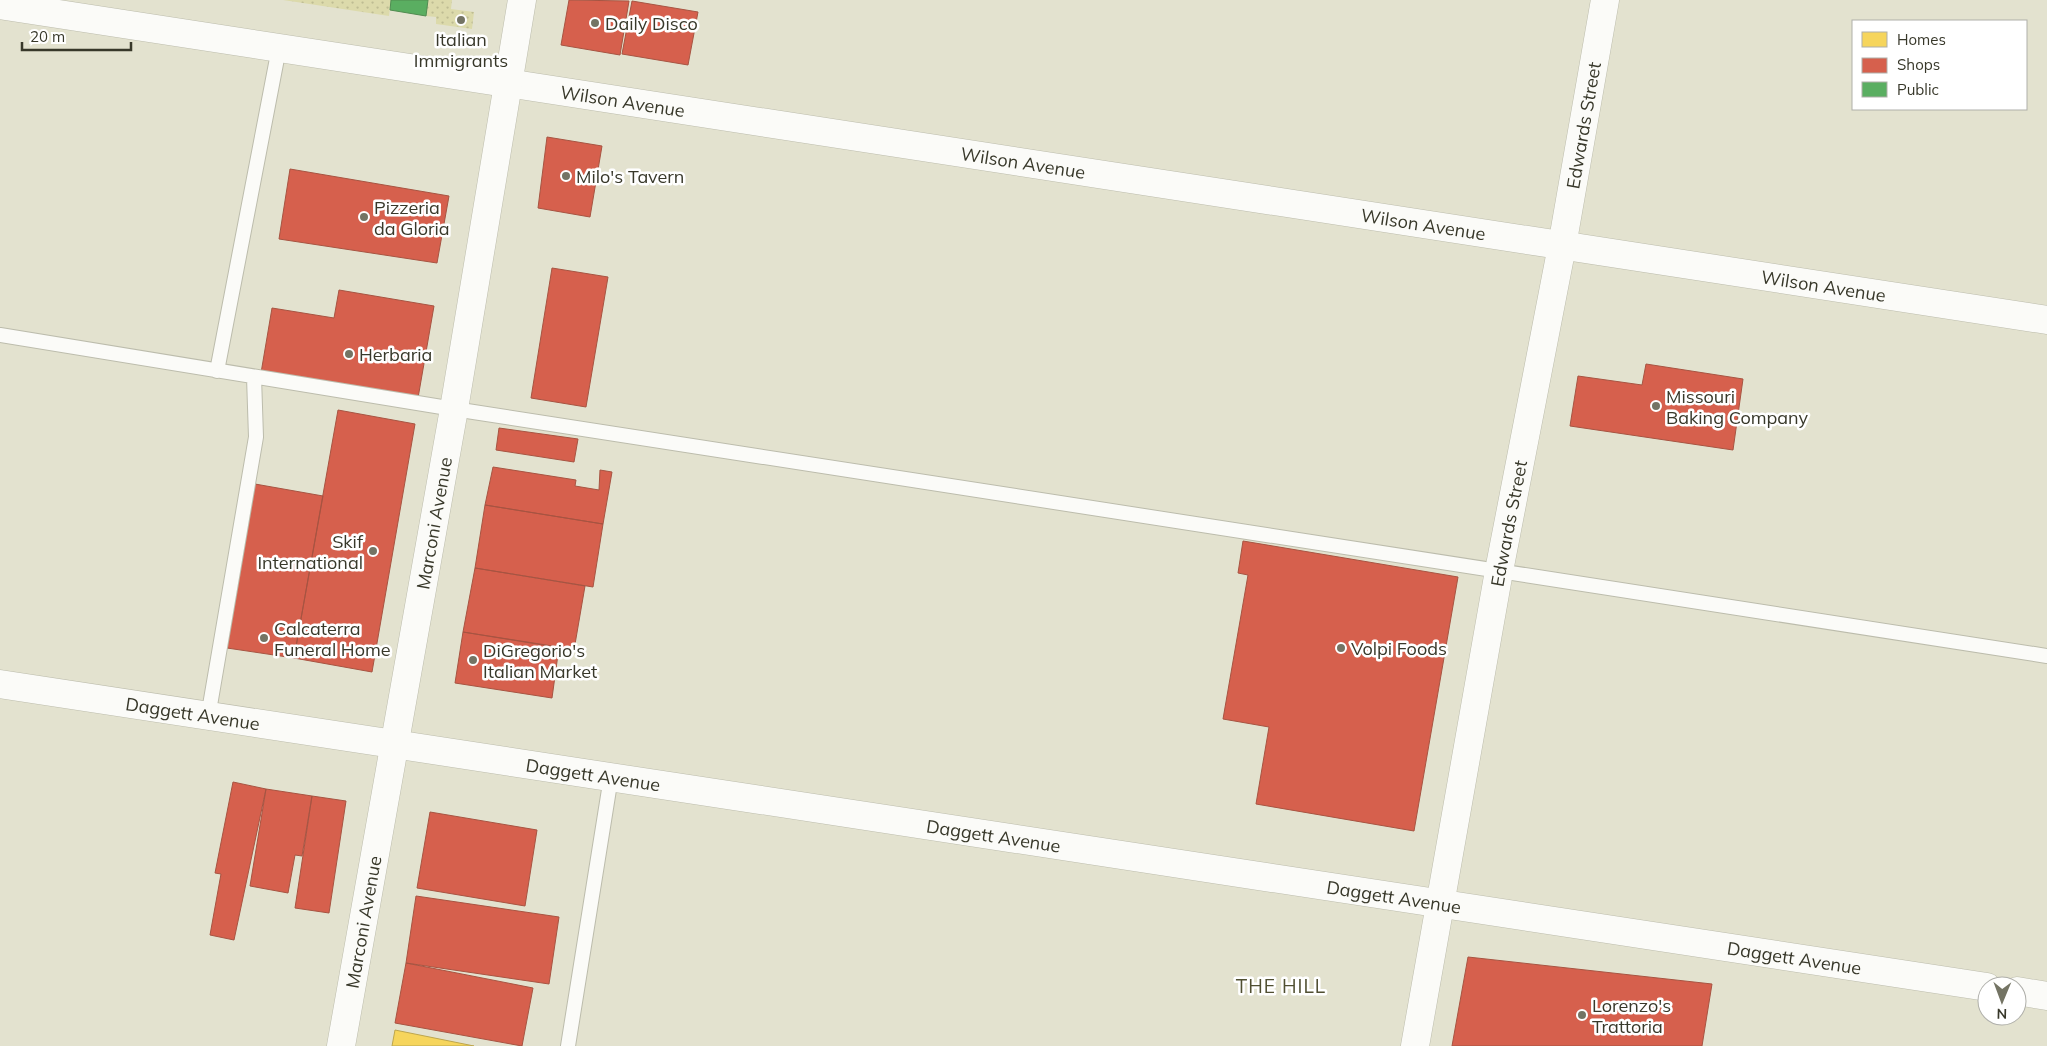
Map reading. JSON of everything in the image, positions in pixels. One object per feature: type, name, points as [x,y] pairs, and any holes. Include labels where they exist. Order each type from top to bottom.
[{"type":"street","name":"Marconi Avenue","points":[[341,1046],[454,409],[522,0]]},
{"type":"street","name":"Edwards Street","points":[[1415,1046],[1500,571],[1562,246],[1605,0]]},
{"type":"street","name":"Wilson Avenue","points":[[0,5],[2047,320]]},
{"type":"street","name":"Daggett Avenue","points":[[0,684],[1977,985]]},
{"type":"street","points":[[2027,993],[2047,996]]},
{"type":"lane","points":[[218,371],[279,48]]},
{"type":"lane","points":[[0,336],[454,409],[2047,656]]},
{"type":"lane","points":[[208,717],[256,437],[254,377]]},
{"type":"lane","points":[[568,1046],[611,777]]},
{"type":"shaded area","points":[[283,0],[391,0],[389,16]]},
{"type":"shaded area","points":[[428,0],[452,0],[451,9],[474,12],[472,29],[436,24],[436,17],[426,16]]},
{"type":"building: Homes","points":[[395,1030],[474,1046],[392,1046]]},
{"type":"building: Shops","name":"Daily Disco","points":[[569,0],[629,1],[620,55],[561,45]]},
{"type":"building: Shops","points":[[632,1],[698,12],[688,65],[622,54]]},
{"type":"building: Shops","points":[[547,137],[602,146],[590,217],[538,208]]},
{"type":"building: Shops","name":"Pizzeria da Gloria","points":[[290,169],[449,196],[437,263],[279,239]]},
{"type":"building: Shops","points":[[552,268],[608,277],[586,407],[531,398]]},
{"type":"building: Shops","points":[[339,290],[434,306],[418,398],[261,373],[272,308],[334,318]]},
{"type":"building: Shops","name":"Missouri Baking Company","points":[[1646,364],[1743,379],[1733,450],[1570,426],[1578,376],[1642,385]]},
{"type":"building: Shops","points":[[338,410],[415,424],[372,672],[294,658]]},
{"type":"building: Shops","points":[[499,428],[578,439],[574,462],[496,450]]},
{"type":"building: Shops","points":[[493,467],[576,480],[575,486],[599,490],[600,470],[612,472],[603,524],[485,505]]},
{"type":"building: Shops","points":[[255,484],[323,496],[294,658],[227,648]]},
{"type":"building: Shops","points":[[485,505],[603,524],[593,587],[475,568]]},
{"type":"building: Shops","name":"Volpi Foods","points":[[1243,541],[1458,577],[1414,831],[1256,804],[1269,727],[1223,719],[1248,575],[1238,573]]},
{"type":"building: Shops","points":[[475,568],[585,586],[574,650],[463,632]]},
{"type":"building: Shops","points":[[463,632],[559,647],[552,698],[455,683]]},
{"type":"building: Shops","points":[[233,782],[266,789],[234,940],[210,935],[221,874],[215,873]]},
{"type":"building: Shops","points":[[266,789],[312,796],[302,856],[295,855],[288,893],[250,886]]},
{"type":"building: Shops","points":[[312,796],[346,801],[329,913],[295,908]]},
{"type":"building: Shops","points":[[430,812],[537,830],[525,906],[417,888]]},
{"type":"building: Shops","points":[[416,896],[559,917],[549,984],[406,963]]},
{"type":"building: Shops","name":"Lorenzo's Trattoria","points":[[1468,957],[1712,984],[1702,1046],[1452,1046]]},
{"type":"building: Shops","points":[[406,963],[533,988],[522,1046],[395,1023]]},
{"type":"building: Public","points":[[391,0],[428,0],[426,16],[390,10]]},
{"type":"place","name":"Italian Immigrants","points":[[461,20]]},
{"type":"place","name":"Daily Disco","points":[[595,23]]},
{"type":"place","name":"Milo's Tavern","points":[[566,176]]},
{"type":"place","name":"Pizzeria da Gloria","points":[[364,217]]},
{"type":"place","name":"Herbaria","points":[[349,354]]},
{"type":"place","name":"Missouri Baking Company","points":[[1656,406]]},
{"type":"place","name":"Skif International","points":[[373,551]]},
{"type":"place","name":"Calcaterra Funeral Home","points":[[264,638]]},
{"type":"place","name":"Volpi Foods","points":[[1341,648]]},
{"type":"place","name":"DiGregorio's Italian Market","points":[[473,660]]},
{"type":"place","name":"Lorenzo's Trattoria","points":[[1582,1015]]},
{"type":"district","name":"THE HILL","points":[[1281,986]]}]
